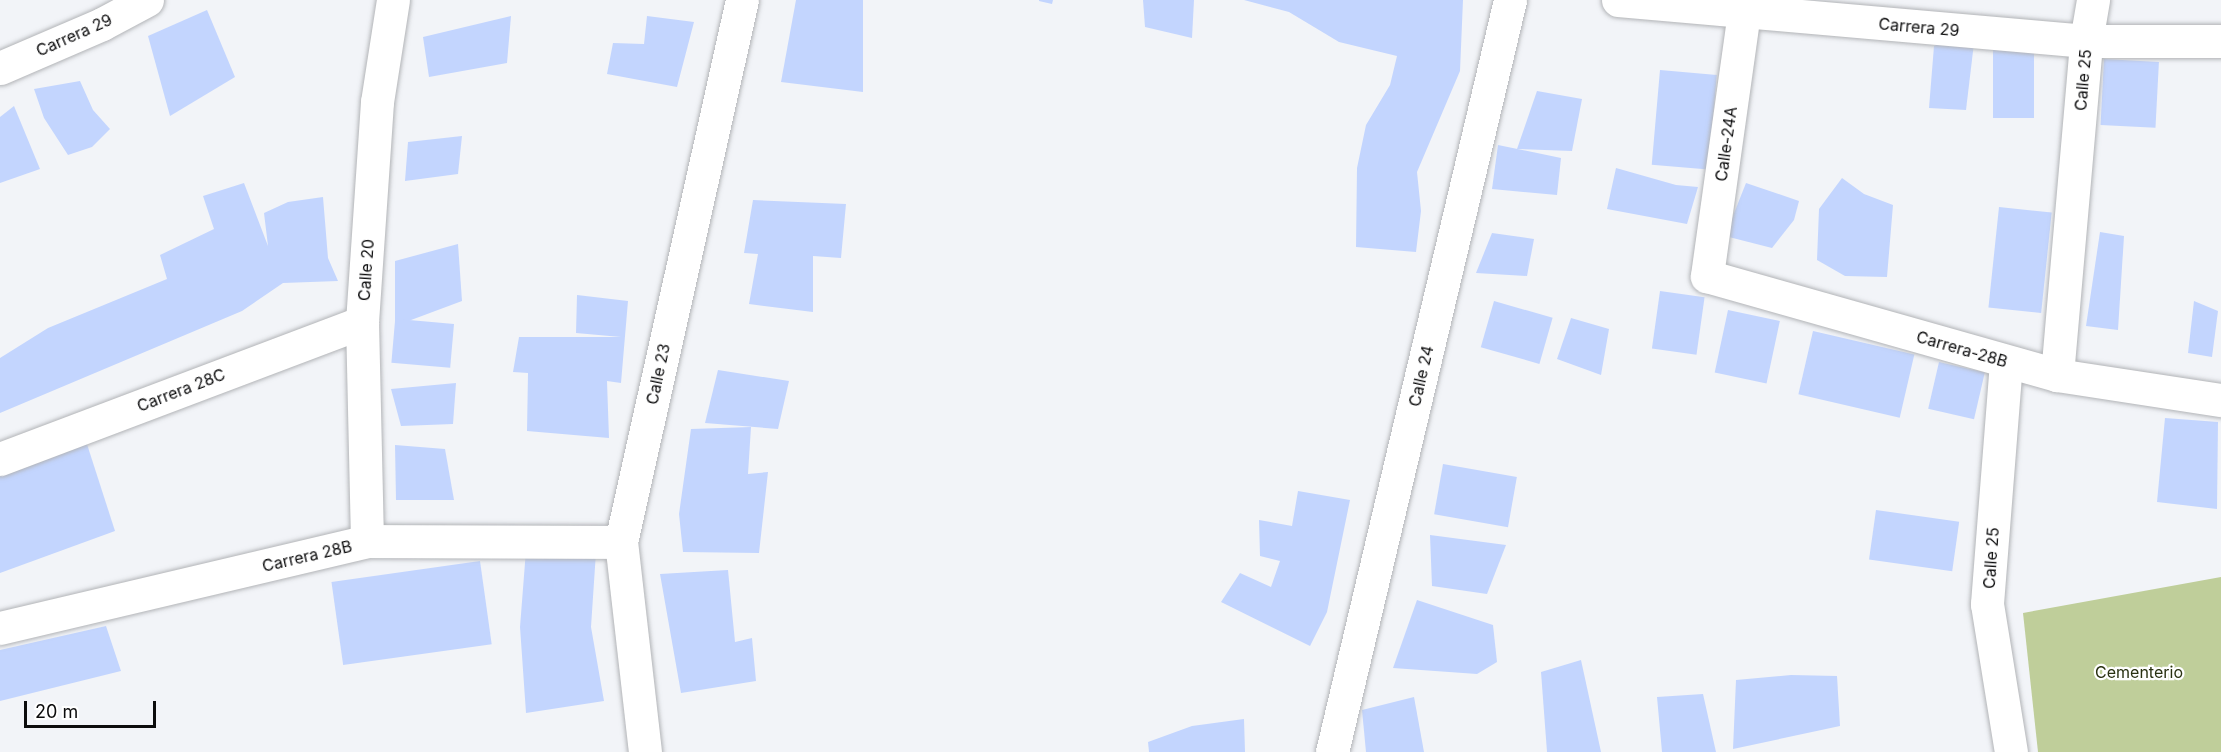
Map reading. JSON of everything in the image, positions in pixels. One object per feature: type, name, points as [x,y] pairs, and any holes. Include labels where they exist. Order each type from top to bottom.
[{"type":"street","name":"Carrera 29","points":[[0,68],[99,12],[147,0]]},
{"type":"street","name":"Calle 20","points":[[367,541],[362,322],[377,102],[393,0]]},
{"type":"street","name":"Calle 23","points":[[645,752],[621,543],[742,0]]},
{"type":"street","name":"Calle 24","points":[[1332,752],[1510,0]]},
{"type":"street","name":"Carrera 29","points":[[1618,0],[2086,41],[2221,41]]},
{"type":"street","name":"Calle 25","points":[[2057,375],[2086,41],[2093,0]]},
{"type":"street","name":"Calle-24A","points":[[1707,276],[1744,12]]},
{"type":"street","name":"Carrera-28B","points":[[1707,276],[2057,375],[2221,400]]},
{"type":"street","name":"Carrera 28C","points":[[0,459],[362,322]]},
{"type":"street","name":"Calle 25","points":[[2006,362],[1987,604],[2011,752]]},
{"type":"street","name":"Carrera 28B","points":[[0,628],[367,541],[621,543]]},
{"type":"green space","name":"Cementerio","points":[[2221,577],[2221,752],[2038,752],[2023,613]]},
{"type":"building","points":[[796,0],[863,0],[863,92],[781,82]]},
{"type":"building","points":[[1039,0],[1053,0],[1052,4]]},
{"type":"building","points":[[1143,0],[1194,0],[1192,38],[1145,27]]},
{"type":"building","points":[[1244,0],[1463,0],[1460,71],[1417,172],[1421,211],[1416,252],[1356,247],[1357,168],[1366,125],[1390,85],[1397,56],[1339,42],[1289,12]]},
{"type":"building","points":[[207,10],[235,77],[170,116],[148,36]]},
{"type":"building","points":[[511,16],[507,63],[429,77],[423,37]]},
{"type":"building","points":[[647,16],[694,22],[677,87],[607,74],[613,43],[644,44]]},
{"type":"building","points":[[1949,40],[1974,43],[1966,110],[1929,108],[1934,46]]},
{"type":"building","points":[[1993,41],[2034,41],[2034,118],[1993,118]]},
{"type":"building","points":[[2104,59],[2159,62],[2155,128],[2101,125]]},
{"type":"building","points":[[1660,70],[1717,75],[1709,170],[1652,165]]},
{"type":"building","points":[[80,81],[93,110],[110,129],[92,147],[68,155],[44,118],[34,89]]},
{"type":"building","points":[[1537,91],[1582,99],[1572,151],[1517,149]]},
{"type":"building","points":[[14,106],[40,169],[0,183],[0,117]]},
{"type":"building","points":[[462,136],[458,174],[405,181],[408,142]]},
{"type":"building","points":[[1498,145],[1561,158],[1557,195],[1492,189]]},
{"type":"building","points":[[1616,168],[1676,185],[1698,187],[1687,224],[1607,209]]},
{"type":"building","points":[[1842,178],[1864,194],[1893,205],[1887,277],[1845,276],[1817,260],[1819,209]]},
{"type":"building","points":[[244,183],[268,246],[264,213],[288,202],[323,197],[328,258],[338,281],[283,283],[242,311],[0,413],[0,358],[48,328],[167,279],[160,255],[214,229],[203,196]]},
{"type":"building","points":[[1746,183],[1799,201],[1794,220],[1772,248],[1725,236]]},
{"type":"building","points":[[753,200],[846,204],[841,258],[813,256],[813,312],[749,304],[758,254],[744,253]]},
{"type":"building","points":[[1999,207],[2052,213],[2041,313],[1988,307]]},
{"type":"building","points":[[2100,232],[2124,236],[2118,330],[2086,326]]},
{"type":"building","points":[[1492,233],[1534,239],[1527,276],[1476,273]]},
{"type":"building","points":[[458,244],[462,301],[395,326],[395,261]]},
{"type":"building","points":[[1660,291],[1705,297],[1696,355],[1652,348]]},
{"type":"building","points":[[577,295],[628,301],[621,383],[607,381],[609,438],[527,431],[528,373],[513,372],[519,337],[621,337],[576,333]]},
{"type":"building","points":[[1494,301],[1553,318],[1539,364],[1481,347]]},
{"type":"building","points":[[2194,301],[2218,311],[2212,357],[2188,353]]},
{"type":"building","points":[[1728,310],[1780,321],[1767,384],[1715,373]]},
{"type":"building","points":[[1571,318],[1609,329],[1601,375],[1557,359]]},
{"type":"building","points":[[395,319],[454,324],[450,368],[391,363]]},
{"type":"building","points":[[1813,331],[1914,354],[1900,418],[1798,394]]},
{"type":"building","points":[[1939,362],[1985,373],[1974,419],[1928,409]]},
{"type":"building","points":[[718,370],[789,381],[778,429],[705,423]]},
{"type":"building","points":[[456,383],[453,424],[401,426],[391,389]]},
{"type":"building","points":[[2165,418],[2218,422],[2217,509],[2157,502]]},
{"type":"building","points":[[751,427],[748,474],[768,472],[759,553],[683,552],[679,514],[691,429]]},
{"type":"building","points":[[85,438],[115,531],[0,573],[0,469]]},
{"type":"building","points":[[395,445],[445,449],[454,500],[396,500]]},
{"type":"building","points":[[1443,464],[1517,477],[1508,527],[1434,514]]},
{"type":"building","points":[[1298,491],[1350,500],[1327,612],[1310,646],[1221,602],[1240,573],[1271,587],[1280,561],[1260,556],[1259,520],[1292,526]]},
{"type":"building","points":[[1876,510],[1959,522],[1952,571],[1869,560]]},
{"type":"building","points":[[1430,535],[1506,545],[1487,594],[1432,586]]},
{"type":"building","points":[[526,550],[596,552],[591,627],[604,701],[526,713],[520,627]]},
{"type":"building","points":[[480,561],[492,644],[343,665],[331,582]]},
{"type":"building","points":[[728,570],[735,642],[752,638],[756,681],[681,693],[660,574]]},
{"type":"building","points":[[1417,600],[1493,625],[1497,662],[1477,674],[1393,668]]},
{"type":"building","points":[[106,626],[121,671],[0,701],[0,650]]},
{"type":"building","points":[[1581,660],[1601,752],[1547,752],[1541,672]]},
{"type":"building","points":[[1791,675],[1837,676],[1840,726],[1733,749],[1736,680]]},
{"type":"building","points":[[1703,694],[1716,752],[1662,752],[1657,697]]},
{"type":"building","points":[[1414,697],[1424,752],[1366,752],[1362,710]]},
{"type":"building","points":[[1244,719],[1245,752],[1149,752],[1148,742],[1192,726]]}]
